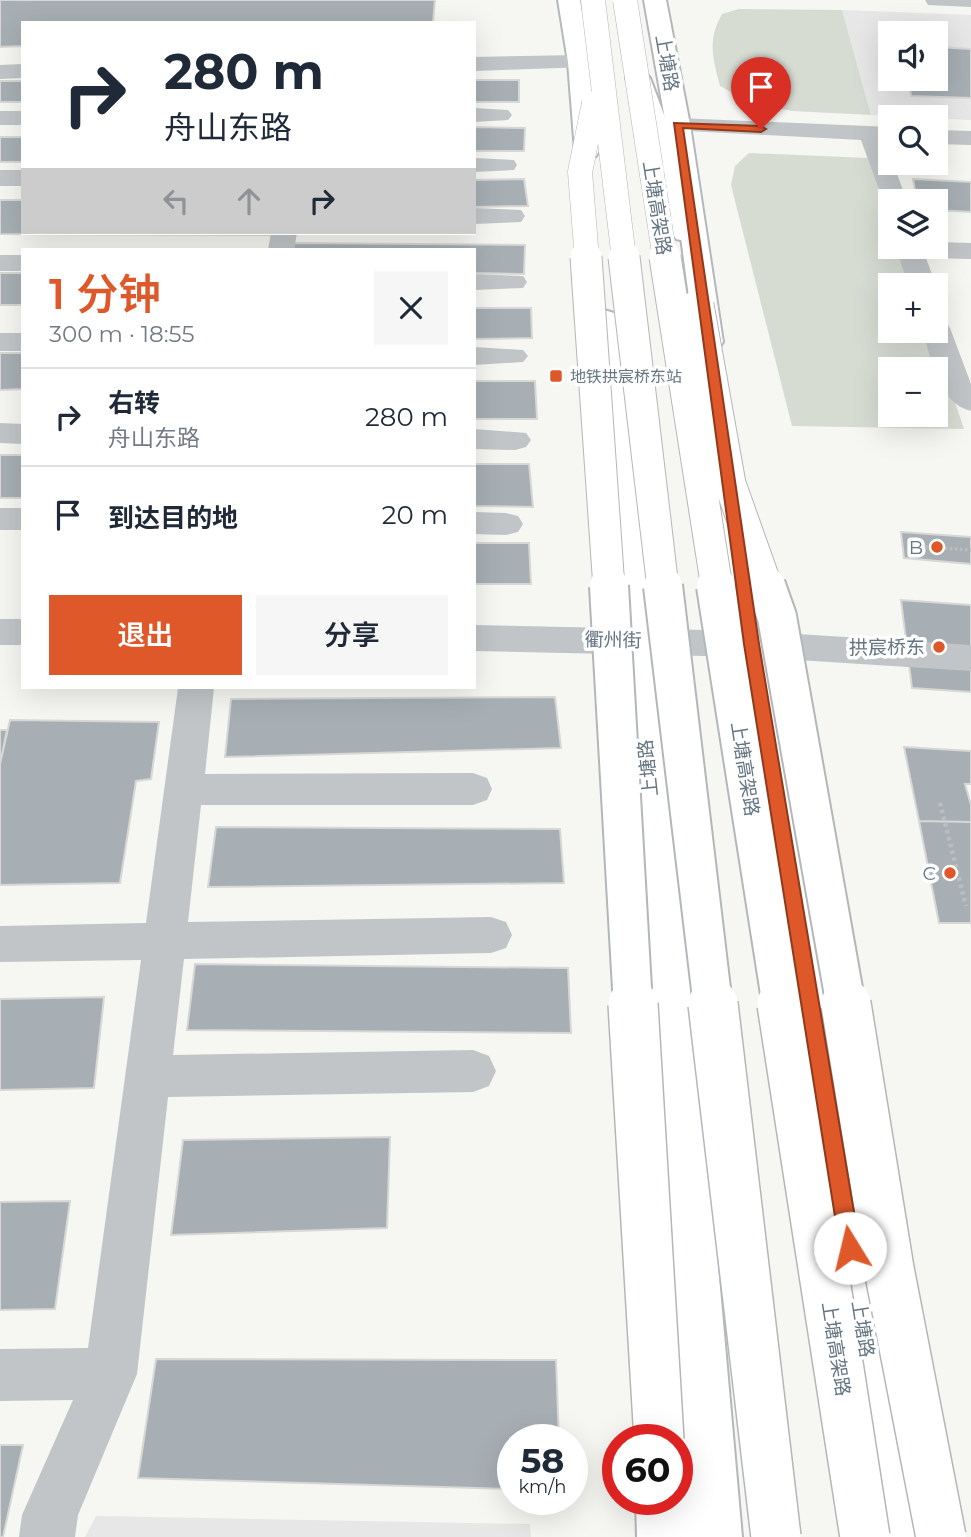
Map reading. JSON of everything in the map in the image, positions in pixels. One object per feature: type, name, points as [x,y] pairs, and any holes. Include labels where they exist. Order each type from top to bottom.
[{"type":"main road","name":"上塘路","points":[[569,0],[605,66],[636,640],[677,1061],[714,1537]]},
{"type":"main road","name":"上塘高架路","points":[[593,0],[865,1537]]},
{"type":"main road","name":"上塘高架路","points":[[625,0],[605,66],[776,1537]]},
{"type":"main road","name":"上塘路","points":[[656,0],[678,125],[752,644],[897,1537]]},
{"type":"main road","points":[[605,66],[580,172],[600,439],[658,1424]]},
{"type":"main road","points":[[605,66],[676,180],[730,484],[777,617],[832,916],[889,1269],[940,1537]]},
{"type":"main road","points":[[664,1515],[665,1537]]},
{"type":"street","points":[[936,0],[971,1]]},
{"type":"street","points":[[476,64],[605,66]]},
{"type":"street","points":[[0,72],[21,71]]},
{"type":"street","points":[[476,116],[500,115]]},
{"type":"street","points":[[0,118],[21,118]]},
{"type":"street","points":[[678,125],[878,134]]},
{"type":"street","points":[[948,137],[971,138]]},
{"type":"street","points":[[476,164],[505,164]]},
{"type":"street","points":[[0,178],[21,178]]},
{"type":"street","points":[[476,216],[512,216]]},
{"type":"street","points":[[948,250],[971,251]]},
{"type":"street","points":[[0,263],[21,263]]},
{"type":"street","points":[[476,282],[513,282]]},
{"type":"street","points":[[0,342],[21,342]]},
{"type":"street","points":[[941,343],[954,383],[971,402]]},
{"type":"street","points":[[476,356],[513,356]]},
{"type":"street","points":[[0,433],[21,434]]},
{"type":"street","points":[[476,439],[515,440]]},
{"type":"street","points":[[0,519],[21,519]]},
{"type":"street","points":[[0,632],[21,632]]},
{"type":"street","name":"衢州街","points":[[476,638],[752,644],[971,658]]},
{"type":"street","points":[[47,1537],[50,1515],[111,1374],[197,689]]},
{"type":"street","points":[[184,790],[473,789]]},
{"type":"street","points":[[0,944],[491,935]]},
{"type":"street","points":[[148,1076],[473,1071]]},
{"type":"street","points":[[0,1375],[111,1374]]},
{"type":"path","points":[[915,546],[971,550]]},
{"type":"path","points":[[940,803],[966,906]]},
{"type":"shaded area","points":[[739,9],[842,10],[871,115],[792,111],[749,102],[720,86],[714,58],[714,32],[722,14]]},
{"type":"shaded area","points":[[842,10],[971,15],[971,120],[948,119],[948,105],[878,105],[878,115],[871,115]]},
{"type":"shaded area","points":[[749,153],[868,158],[885,189],[878,189],[878,259],[907,259],[912,273],[878,273],[878,343],[935,343],[940,357],[878,357],[878,427],[948,427],[948,381],[964,429],[792,426],[731,185],[735,166]]},
{"type":"shaded area","points":[[96,1516],[530,1524],[531,1537],[85,1537]]},
{"type":"building","points":[[0,0],[435,0],[433,21],[21,21],[21,46],[0,47]]},
{"type":"building","points":[[948,48],[971,49],[971,98],[911,96],[910,91],[948,91]]},
{"type":"building","points":[[476,80],[519,80],[519,102],[476,102]]},
{"type":"building","points":[[0,81],[21,81],[21,102],[0,102]]},
{"type":"building","points":[[476,127],[525,128],[524,151],[476,151]]},
{"type":"building","points":[[0,137],[21,137],[21,162],[0,162]]},
{"type":"building","points":[[524,179],[528,206],[476,207],[476,180]]},
{"type":"building","points":[[913,179],[971,182],[971,212],[948,211],[948,189],[915,189]]},
{"type":"building","points":[[0,200],[21,200],[21,234],[0,234]]},
{"type":"building","points":[[294,243],[525,245],[524,274],[476,273],[476,248],[293,248]]},
{"type":"building","points":[[0,273],[21,273],[21,305],[0,305]]},
{"type":"building","points":[[476,308],[531,308],[532,338],[476,339]]},
{"type":"building","points":[[0,353],[21,353],[21,389],[0,390]]},
{"type":"building","points":[[476,381],[535,381],[537,419],[476,419]]},
{"type":"building","points":[[0,455],[21,455],[21,498],[0,498]]},
{"type":"building","points":[[476,464],[529,464],[533,507],[476,506]]},
{"type":"building","name":"B","points":[[901,532],[971,537],[971,564],[904,558]]},
{"type":"building","points":[[476,543],[529,543],[531,584],[476,584]]},
{"type":"building","name":"拱宸桥东","points":[[901,600],[971,605],[971,692],[912,688]]},
{"type":"building","points":[[555,697],[561,748],[225,757],[231,699]]},
{"type":"building","points":[[10,720],[159,722],[151,779],[136,781],[120,883],[0,885],[0,764]]},
{"type":"building","points":[[0,730],[7,730],[0,764]]},
{"type":"building","points":[[904,747],[971,751],[971,784],[965,784],[971,805],[971,822],[919,821]]},
{"type":"building","name":"C","points":[[919,821],[971,822],[971,923],[939,923]]},
{"type":"building","points":[[216,827],[560,829],[564,883],[208,887]]},
{"type":"building","points":[[195,964],[568,968],[571,1033],[187,1030]]},
{"type":"building","points":[[104,997],[94,1088],[0,1090],[0,999]]},
{"type":"building","points":[[390,1137],[387,1228],[171,1235],[183,1140]]},
{"type":"building","points":[[70,1201],[55,1309],[0,1310],[0,1202]]},
{"type":"building","points":[[156,1359],[556,1360],[558,1424],[497,1424],[497,1489],[138,1478]]},
{"type":"building","points":[[0,1445],[23,1445],[3,1537],[0,1537]]},
{"type":"place","name":"地铁拱宸桥东站","points":[[556,376]]},
{"type":"place","name":"B","points":[[937,547]]},
{"type":"place","name":"拱宸桥东","points":[[939,647]]},
{"type":"place","name":"C","points":[[950,873]]},
{"type":"route","points":[[761,129],[678,125],[752,644],[850,1248]]}]
